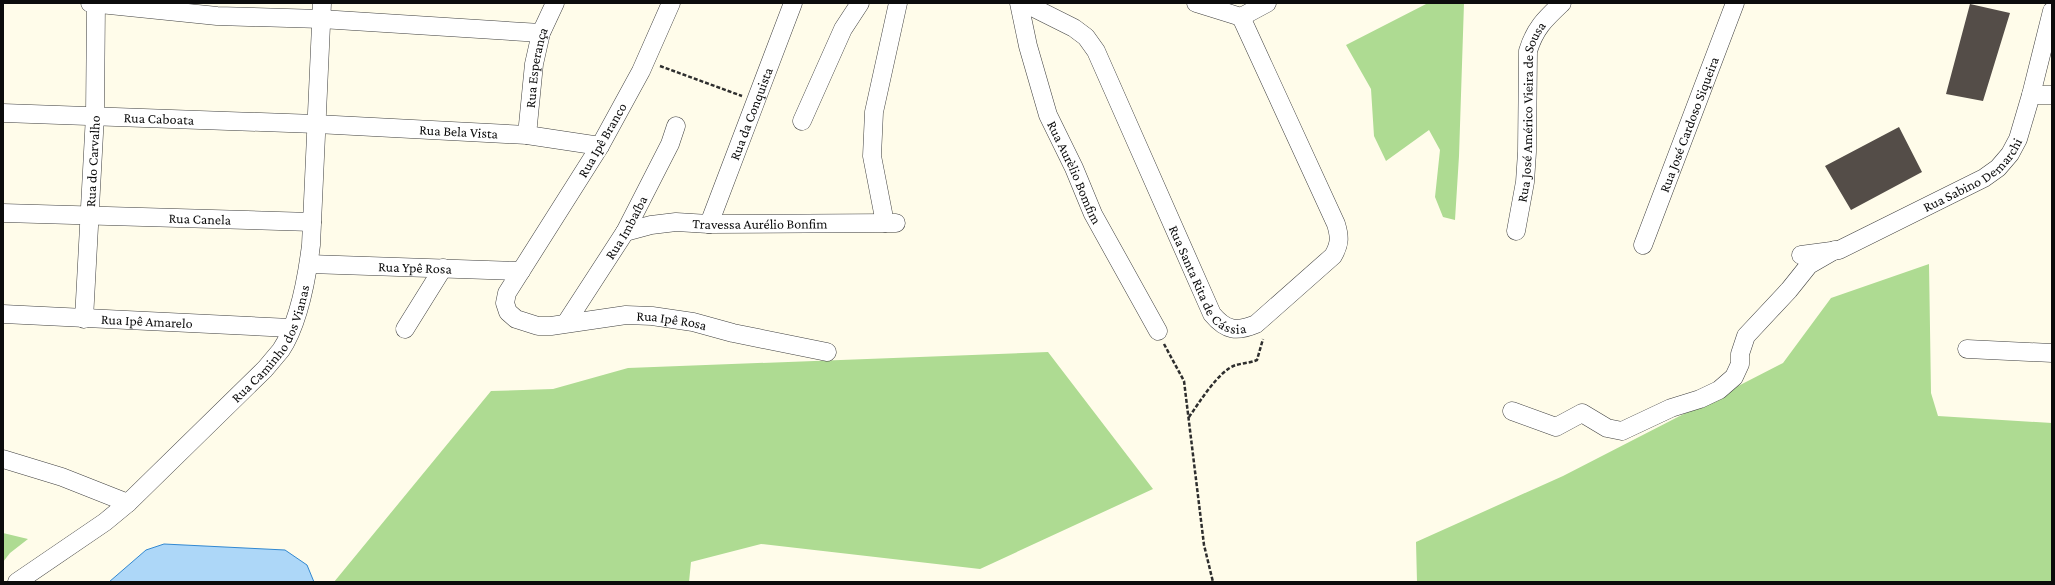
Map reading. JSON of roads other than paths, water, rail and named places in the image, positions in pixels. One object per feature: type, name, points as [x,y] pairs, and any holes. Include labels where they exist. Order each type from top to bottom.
[{"type":"street","points":[[94,3],[217,9],[321,11],[541,33]]},
{"type":"street","name":"Rua do Carvalho","points":[[84,319],[94,115],[94,3]]},
{"type":"street","name":"Rua Esperança","points":[[527,135],[534,64],[541,33],[555,3]]},
{"type":"street","name":"Rua Ipê Branco","points":[[516,319],[508,312],[505,303],[507,293],[600,146],[646,61],[671,3]]},
{"type":"street","name":"Rua da Conquista","points":[[709,224],[793,3]]},
{"type":"street","points":[[802,121],[843,29],[860,3]]},
{"type":"street","name":"Travessa Aurélio Bonfim","points":[[625,232],[651,225],[676,222],[709,224],[890,223],[872,156],[874,112],[898,3]]},
{"type":"street","name":"Rua Aurèlio Bomfim","points":[[1019,3],[1028,46],[1048,115],[1074,168],[1093,214],[1158,331]]},
{"type":"street","name":"Rua Santa Rita de Cássia","points":[[1024,3],[1074,28],[1086,37],[1096,51],[1212,314],[1220,323],[1230,328],[1243,329],[1256,324],[1333,256],[1338,246],[1339,235],[1336,224],[1241,17]]},
{"type":"street","points":[[1196,3],[1241,17],[1267,3]]},
{"type":"street","name":"Rua José Américo Vieira de Sousa","points":[[1516,231],[1525,182],[1527,152],[1528,51],[1533,35],[1542,21],[1562,3]]},
{"type":"street","name":"Rua José Cardoso Siqueira","points":[[1643,245],[1735,3]]},
{"type":"street","name":"Rua Caminho dos Vianas","points":[[17,582],[105,522],[128,502],[265,369],[282,349],[291,328],[309,264],[321,11]]},
{"type":"street","name":"Rua Sabino Demarchi","points":[[1801,255],[1835,250],[1984,178],[1998,168],[2010,154],[2018,139],[2031,95],[2052,11]]},
{"type":"street","points":[[2031,95],[2052,95]]},
{"type":"street","name":"Rua Caboata","points":[[3,113],[316,124]]},
{"type":"street","name":"Rua Bela Vista","points":[[316,124],[527,135],[600,146]]},
{"type":"street","name":"Rua Imbaíba","points":[[566,323],[625,232],[670,144],[676,126]]},
{"type":"street","name":"Rua Canela","points":[[3,213],[312,222]]},
{"type":"street","points":[[1512,411],[1556,427],[1582,413],[1607,428],[1622,431],[1671,408],[1700,399],[1719,390],[1734,378],[1740,364],[1740,354],[1746,336],[1809,266],[1835,250]]},
{"type":"street","name":"Rua Ypê Rosa","points":[[309,264],[521,271]]},
{"type":"street","points":[[405,329],[443,268]]},
{"type":"street","name":"Rua Ipê Amarelo","points":[[3,314],[291,328]]},
{"type":"street","name":"Rua Ipê Rosa","points":[[516,319],[538,326],[626,315],[652,316],[693,322],[733,333],[827,352]]},
{"type":"street","points":[[1967,350],[2052,353]]},
{"type":"street","points":[[3,459],[62,477],[128,502]]},
{"type":"water","points":[[164,544],[285,550],[307,565],[314,582],[109,582],[146,550]]}]
